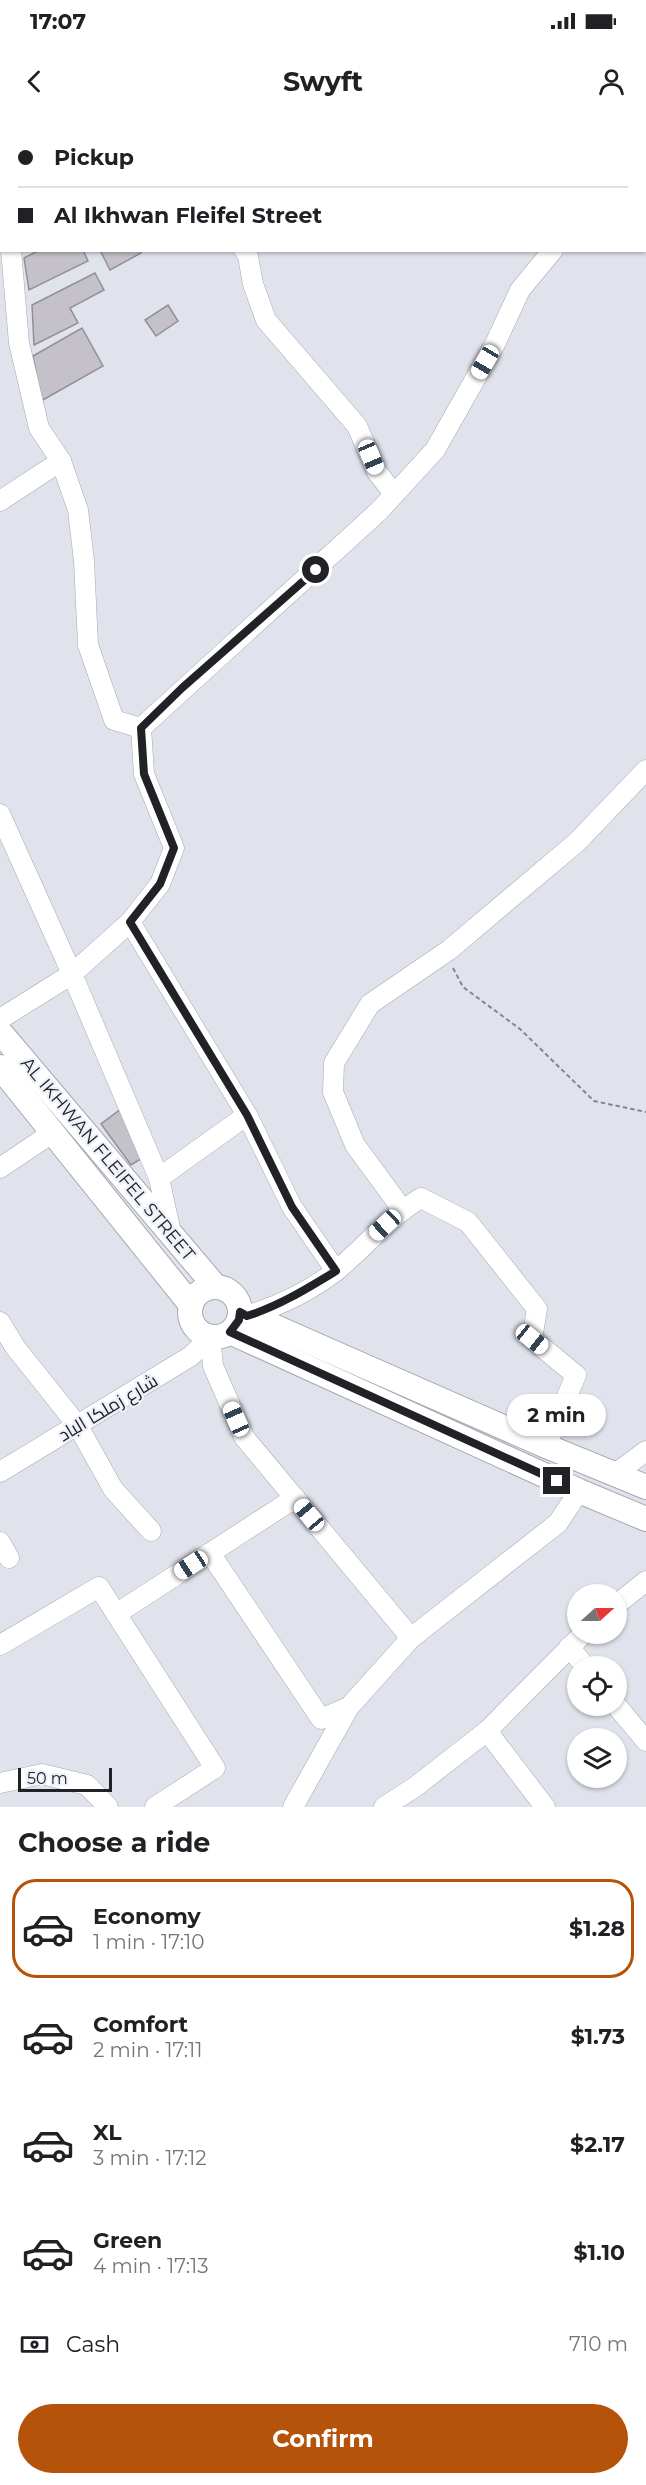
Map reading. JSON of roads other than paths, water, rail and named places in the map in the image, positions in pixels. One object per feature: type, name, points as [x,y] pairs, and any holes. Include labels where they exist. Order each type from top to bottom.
[{"type":"main road","name":"AL IKHWAN FLEIFEL STREET","points":[[0,1032],[215,1286]]},
{"type":"main road","name":"AL IKHWAN FLEIFEL STREET","points":[[0,1067],[191,1305]]},
{"type":"main road","points":[[232,1324],[236,1297],[230,1291],[215,1286],[200,1291],[190,1311],[193,1325],[203,1334],[232,1324],[646,1487]]},
{"type":"main road","points":[[232,1324],[579,1491],[646,1519]]},
{"type":"street","points":[[11,252],[19,343],[39,428],[62,461],[78,510],[84,561],[88,645],[114,720],[141,728]]},
{"type":"street","points":[[245,252],[253,284],[266,320],[357,426],[377,472],[394,494]]},
{"type":"street","points":[[0,1019],[72,974],[130,922],[160,884],[174,848],[144,774],[141,728],[182,688],[284,600],[394,494],[435,450],[495,344],[520,290],[551,252]]},
{"type":"street","points":[[0,501],[62,461]]},
{"type":"street","points":[[546,1446],[576,1375],[532,1339],[537,1309],[468,1222],[421,1198],[402,1209],[355,1145],[333,1092],[334,1063],[370,1004],[445,953],[577,842],[646,770]]},
{"type":"street","points":[[0,814],[72,974],[159,1178],[171,1233]]},
{"type":"street","points":[[130,922],[247,1115],[292,1207],[336,1271]]},
{"type":"street","points":[[159,1178],[247,1115]]},
{"type":"street","points":[[0,1168],[52,1133]]},
{"type":"street","name":"شارع زملكا الباد","points":[[0,1472],[191,1356],[232,1324],[303,1291],[336,1271],[402,1209]]},
{"type":"street","points":[[0,1322],[15,1347],[78,1426],[113,1489],[151,1531]]},
{"type":"street","points":[[232,1324],[213,1366],[244,1437],[411,1638]]},
{"type":"street","points":[[615,1474],[646,1451]]},
{"type":"street","points":[[293,1807],[349,1707],[411,1638],[558,1523],[579,1491]]},
{"type":"street","points":[[116,1614],[295,1498]]},
{"type":"street","points":[[210,1553],[321,1719],[349,1707]]},
{"type":"street","points":[[627,1596],[646,1581]]},
{"type":"street","points":[[0,1645],[99,1587],[215,1768],[155,1807]]},
{"type":"street","points":[[384,1807],[416,1787],[487,1731],[572,1644]]},
{"type":"street","points":[[625,1716],[646,1741]]},
{"type":"street","points":[[487,1731],[545,1807]]},
{"type":"street","points":[[0,1783],[42,1774],[87,1785],[108,1807]]}]
